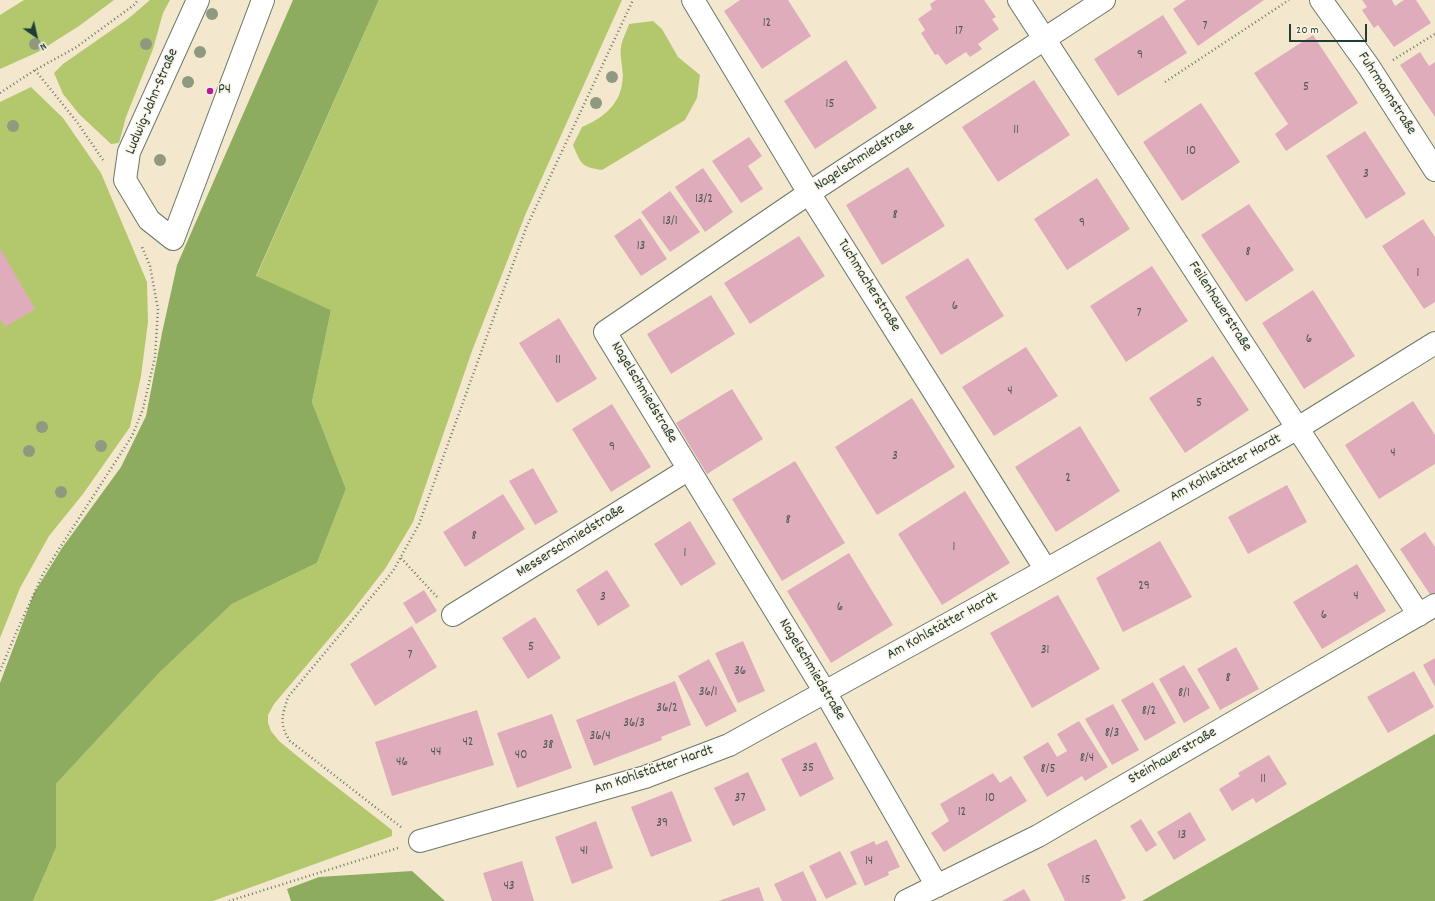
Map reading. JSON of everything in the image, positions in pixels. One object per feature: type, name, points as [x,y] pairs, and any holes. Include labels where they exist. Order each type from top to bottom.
[{"type":"street","name":"Ludwig-Jahn-Straße","points":[[198,0],[129,152],[126,180],[149,220],[173,239],[263,0]]},
{"type":"street","name":"Tuchmacherstraße","points":[[693,0],[810,193],[1046,570]]},
{"type":"street","name":"Feilenhauerstraße","points":[[1019,0],[1298,428],[1427,610]]},
{"type":"street","name":"Nagelschmiedstraße","points":[[937,886],[825,692],[605,332],[810,193],[1104,0]]},
{"type":"street","name":"Fuhrmannstraße","points":[[1321,0],[1372,72],[1435,170]]},
{"type":"street","name":"Am Kohlstätter Hardt","points":[[420,841],[645,777],[729,745],[1046,570],[1298,428],[1435,343]]},
{"type":"street","name":"Messerschmiedstraße","points":[[453,614],[689,469]]},
{"type":"street","name":"Steinhauerstraße","points":[[906,901],[1038,836],[1427,610]]},
{"type":"path","points":[[0,93],[35,70],[75,48],[138,0]]},
{"type":"path","points":[[420,841],[290,741],[284,731],[282,715],[288,697],[393,571],[419,524],[526,228],[632,0]]},
{"type":"path","points":[[1165,82],[1289,0]]},
{"type":"path","points":[[1372,72],[1435,34]]},
{"type":"path","points":[[35,70],[77,122],[103,160]]},
{"type":"path","points":[[0,671],[44,574],[132,436],[143,409],[155,357],[158,309],[150,266],[141,244]]},
{"type":"path","points":[[401,558],[453,614]]},
{"type":"path","points":[[229,901],[420,841]]},
{"type":"green space","points":[[24,0],[114,0],[79,26],[38,52],[0,69],[0,15]]},
{"type":"green space","points":[[150,0],[170,0],[163,13],[153,49],[126,117],[119,143],[111,144],[79,114],[63,94],[54,73],[63,64],[129,18]]},
{"type":"green space","points":[[293,0],[379,0],[256,276],[331,310],[312,402],[346,489],[317,563],[232,604],[160,672],[56,784],[56,848],[33,901],[0,901],[0,683],[34,593],[62,548],[121,467],[146,416],[177,265]]},
{"type":"green space","points":[[379,0],[622,0],[526,213],[472,351],[413,522],[385,569],[350,614],[274,704],[268,715],[268,723],[271,731],[279,741],[392,830],[392,836],[213,901],[33,901],[56,848],[56,784],[160,672],[232,604],[317,563],[346,489],[312,402],[331,310],[256,277]]},
{"type":"green space","points":[[653,21],[662,29],[678,57],[700,75],[697,98],[685,120],[602,170],[590,168],[583,164],[580,160],[573,145],[582,127],[602,116],[617,99],[623,79],[621,47],[629,24]]},
{"type":"green space","points":[[31,87],[63,118],[101,173],[147,282],[148,322],[141,376],[130,427],[83,494],[49,536],[20,588],[0,638],[0,102]]},
{"type":"green space","points":[[1435,734],[1435,901],[1142,901]]},
{"type":"green space","points":[[412,871],[445,901],[291,901],[287,889],[319,877]]},
{"type":"building","points":[[740,0],[788,0],[811,36],[762,69],[724,11]]},
{"type":"building","points":[[936,0],[984,0],[996,17],[992,19],[999,29],[978,44],[982,49],[970,57],[966,52],[946,65],[938,54],[935,55],[921,33],[925,30],[918,19],[932,9],[930,4]]},
{"type":"building","points":[[1186,0],[1264,0],[1198,46],[1173,9]]},
{"type":"building","points":[[1362,0],[1392,0],[1395,6],[1404,0],[1416,0],[1431,23],[1394,47],[1378,25],[1374,28],[1362,10],[1367,7]]},
{"type":"building","points":[[1163,15],[1187,53],[1118,96],[1094,59]]},
{"type":"building","points":[[1313,35],[1358,103],[1286,151],[1275,134],[1288,124],[1254,73]]},
{"type":"building","points":[[1420,52],[1429,66],[1435,62],[1435,117],[1400,65]]},
{"type":"building","points":[[846,60],[877,108],[815,149],[784,101]]},
{"type":"building","points":[[1034,80],[1070,135],[998,182],[962,127]]},
{"type":"building","points":[[1201,103],[1240,162],[1182,201],[1143,142]]},
{"type":"building","points":[[1365,131],[1406,194],[1366,219],[1326,156]]},
{"type":"building","points":[[749,137],[762,156],[748,166],[763,189],[741,203],[712,161]]},
{"type":"building","points":[[908,167],[945,226],[882,265],[846,205]]},
{"type":"building","points":[[703,168],[733,212],[705,232],[675,187]]},
{"type":"building","points":[[1097,178],[1130,229],[1067,270],[1034,219]]},
{"type":"building","points":[[670,191],[700,232],[670,252],[641,212]]},
{"type":"building","points":[[1249,204],[1294,270],[1246,302],[1201,235]]},
{"type":"building","points":[[640,218],[667,259],[641,276],[614,236]]},
{"type":"building","points":[[1423,219],[1435,237],[1435,302],[1424,309],[1382,246]]},
{"type":"building","points":[[799,236],[825,276],[750,324],[724,283]]},
{"type":"building","points":[[0,248],[35,309],[5,327],[0,318]]},
{"type":"building","points":[[968,258],[1004,316],[941,355],[905,297]]},
{"type":"building","points":[[1152,266],[1188,321],[1126,362],[1090,306]]},
{"type":"building","points":[[1313,290],[1355,356],[1304,389],[1262,323]]},
{"type":"building","points":[[711,295],[735,334],[671,374],[647,334]]},
{"type":"building","points":[[559,318],[597,379],[557,403],[519,343]]},
{"type":"building","points":[[1026,347],[1058,396],[994,436],[962,387]]},
{"type":"building","points":[[1213,356],[1249,410],[1185,453],[1149,398]]},
{"type":"building","points":[[732,389],[763,439],[707,474],[676,423]]},
{"type":"building","points":[[912,398],[955,467],[877,515],[835,447]]},
{"type":"building","points":[[1413,401],[1435,435],[1435,464],[1379,499],[1345,445]]},
{"type":"building","points":[[612,404],[651,467],[611,492],[572,429]]},
{"type":"building","points":[[1080,426],[1120,491],[1056,532],[1015,467]]},
{"type":"building","points":[[795,461],[845,543],[782,581],[732,499]]},
{"type":"building","points":[[533,468],[558,512],[535,525],[509,481]]},
{"type":"building","points":[[1287,485],[1307,522],[1248,554],[1228,517]]},
{"type":"building","points":[[965,491],[1010,563],[942,605],[898,534]]},
{"type":"building","points":[[503,494],[525,529],[465,567],[443,532]]},
{"type":"building","points":[[690,521],[716,564],[681,586],[654,544]]},
{"type":"building","points":[[1425,532],[1435,547],[1435,593],[1431,596],[1400,549]]},
{"type":"building","points":[[1160,541],[1192,597],[1123,632],[1096,578]]},
{"type":"building","points":[[849,553],[893,625],[831,663],[787,591]]},
{"type":"building","points":[[1357,564],[1386,611],[1322,649],[1293,602]]},
{"type":"building","points":[[607,570],[630,606],[598,626],[576,590]]},
{"type":"building","points":[[424,590],[437,611],[416,624],[403,603]]},
{"type":"building","points":[[1058,595],[1100,669],[1032,708],[990,633]]},
{"type":"building","points":[[535,617],[561,658],[528,679],[502,638]]},
{"type":"building","points":[[412,626],[437,667],[375,706],[350,664]]},
{"type":"building","points":[[743,641],[765,691],[738,703],[715,653]]},
{"type":"building","points":[[1236,647],[1259,689],[1220,710],[1197,669]]},
{"type":"building","points":[[1435,658],[1435,687],[1423,665]]},
{"type":"building","points":[[709,659],[737,711],[706,727],[678,676]]},
{"type":"building","points":[[1184,665],[1210,708],[1184,723],[1159,679]]},
{"type":"building","points":[[1414,671],[1434,707],[1388,733],[1367,697]]},
{"type":"building","points":[[675,681],[691,725],[661,737],[662,740],[594,766],[576,720]]},
{"type":"building","points":[[1153,682],[1176,723],[1145,741],[1121,700]]},
{"type":"building","points":[[1113,704],[1139,750],[1112,765],[1085,719]]},
{"type":"building","points":[[477,710],[494,765],[392,796],[375,742]]},
{"type":"building","points":[[552,714],[572,768],[517,788],[497,733]]},
{"type":"building","points":[[1079,721],[1108,767],[1085,781],[1082,776],[1047,797],[1023,757],[1048,742],[1057,757],[1067,751],[1057,734]]},
{"type":"building","points":[[816,742],[834,779],[800,797],[781,759]]},
{"type":"building","points":[[1269,755],[1287,784],[1256,803],[1253,798],[1232,811],[1219,789],[1240,776],[1238,773]]},
{"type":"building","points":[[748,772],[766,810],[733,826],[714,788]]},
{"type":"building","points":[[993,773],[1000,783],[1011,776],[1027,801],[944,852],[931,833],[949,821],[940,804]]},
{"type":"building","points":[[672,791],[692,841],[651,857],[631,807]]},
{"type":"building","points":[[1190,812],[1206,840],[1174,860],[1157,832]]},
{"type":"building","points":[[1141,819],[1157,845],[1146,852],[1130,826]]},
{"type":"building","points":[[596,821],[613,868],[572,884],[555,837]]},
{"type":"building","points":[[1096,839],[1126,898],[1120,901],[1065,901],[1047,864]]},
{"type":"building","points":[[887,840],[900,867],[888,872],[889,875],[865,886],[850,852],[874,841],[876,845]]},
{"type":"building","points":[[840,851],[857,884],[826,899],[809,866]]},
{"type":"building","points":[[522,861],[534,901],[492,901],[483,873]]},
{"type":"building","points":[[803,871],[817,901],[782,901],[774,884]]},
{"type":"building","points":[[759,887],[764,901],[718,901]]},
{"type":"building","points":[[1024,889],[1031,901],[1002,901]]},
{"type":"place","name":"P4","points":[[210,91]]}]
